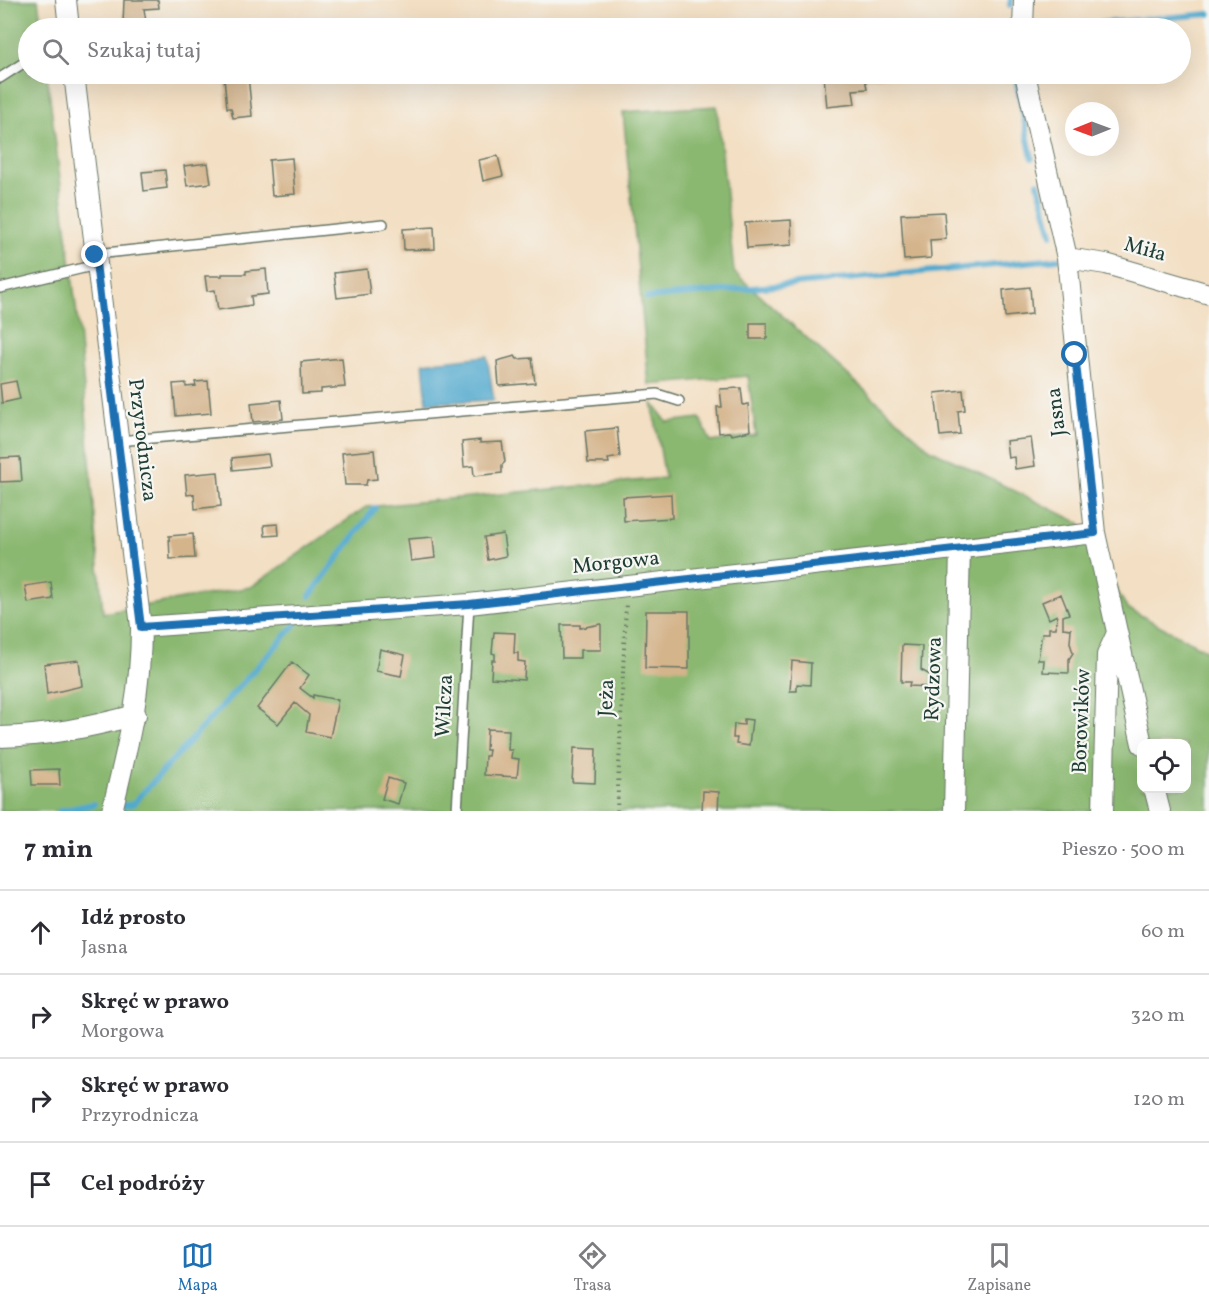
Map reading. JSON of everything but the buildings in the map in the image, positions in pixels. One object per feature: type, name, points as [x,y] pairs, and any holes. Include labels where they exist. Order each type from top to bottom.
[{"type":"street","points":[[66,0],[68,18]]},
{"type":"street","points":[[1023,18],[1024,0]]},
{"type":"street","name":"Przyrodnicza","points":[[75,84],[141,627],[141,665],[136,715],[112,811]]},
{"type":"street","name":"Jasna","points":[[1027,84],[1067,258],[1095,533],[1141,739]]},
{"type":"street","name":"Miła","points":[[1067,258],[1106,264],[1209,294]]},
{"type":"street","name":"Morgowa","points":[[141,627],[469,604],[1095,533]]},
{"type":"street","name":"Rydzowa","points":[[954,811],[960,548]]},
{"type":"street","name":"Borowików","points":[[1103,811],[1107,655],[1117,633]]},
{"type":"street","points":[[0,737],[39,736],[74,731],[136,715]]},
{"type":"street","points":[[1155,793],[1160,811]]},
{"type":"lane","points":[[0,78],[18,66]]},
{"type":"lane","points":[[0,288],[96,260],[383,224]]},
{"type":"lane","points":[[118,441],[657,394],[679,401]]},
{"type":"lane","name":"Wilcza","points":[[457,811],[469,604]]},
{"type":"path","name":"Jeża","points":[[617,811],[627,586]]},
{"type":"green space","points":[[0,0],[38,0],[41,18],[18,18],[18,84],[48,84],[79,331],[103,613],[251,587],[366,507],[665,478],[652,402],[667,422],[700,418],[711,442],[756,435],[748,376],[649,385],[623,112],[717,106],[734,272],[930,449],[1080,523],[1127,608],[1209,652],[1209,811],[0,811]]},
{"type":"water","points":[[487,356],[494,400],[427,403],[423,363]]},
{"type":"waterway","points":[[1010,5],[1011,0]]},
{"type":"waterway","points":[[1162,18],[1209,14]]},
{"type":"waterway","points":[[1017,84],[1032,158]]},
{"type":"waterway","points":[[1038,183],[1052,234]]},
{"type":"waterway","points":[[647,298],[1058,259]]},
{"type":"waterway","points":[[310,596],[375,508]]},
{"type":"waterway","points":[[122,806],[133,804],[296,624]]},
{"type":"waterway","points":[[60,811],[94,804]]},
{"type":"route","points":[[95,255],[141,627],[469,604],[1095,533],[1075,355]]}]
